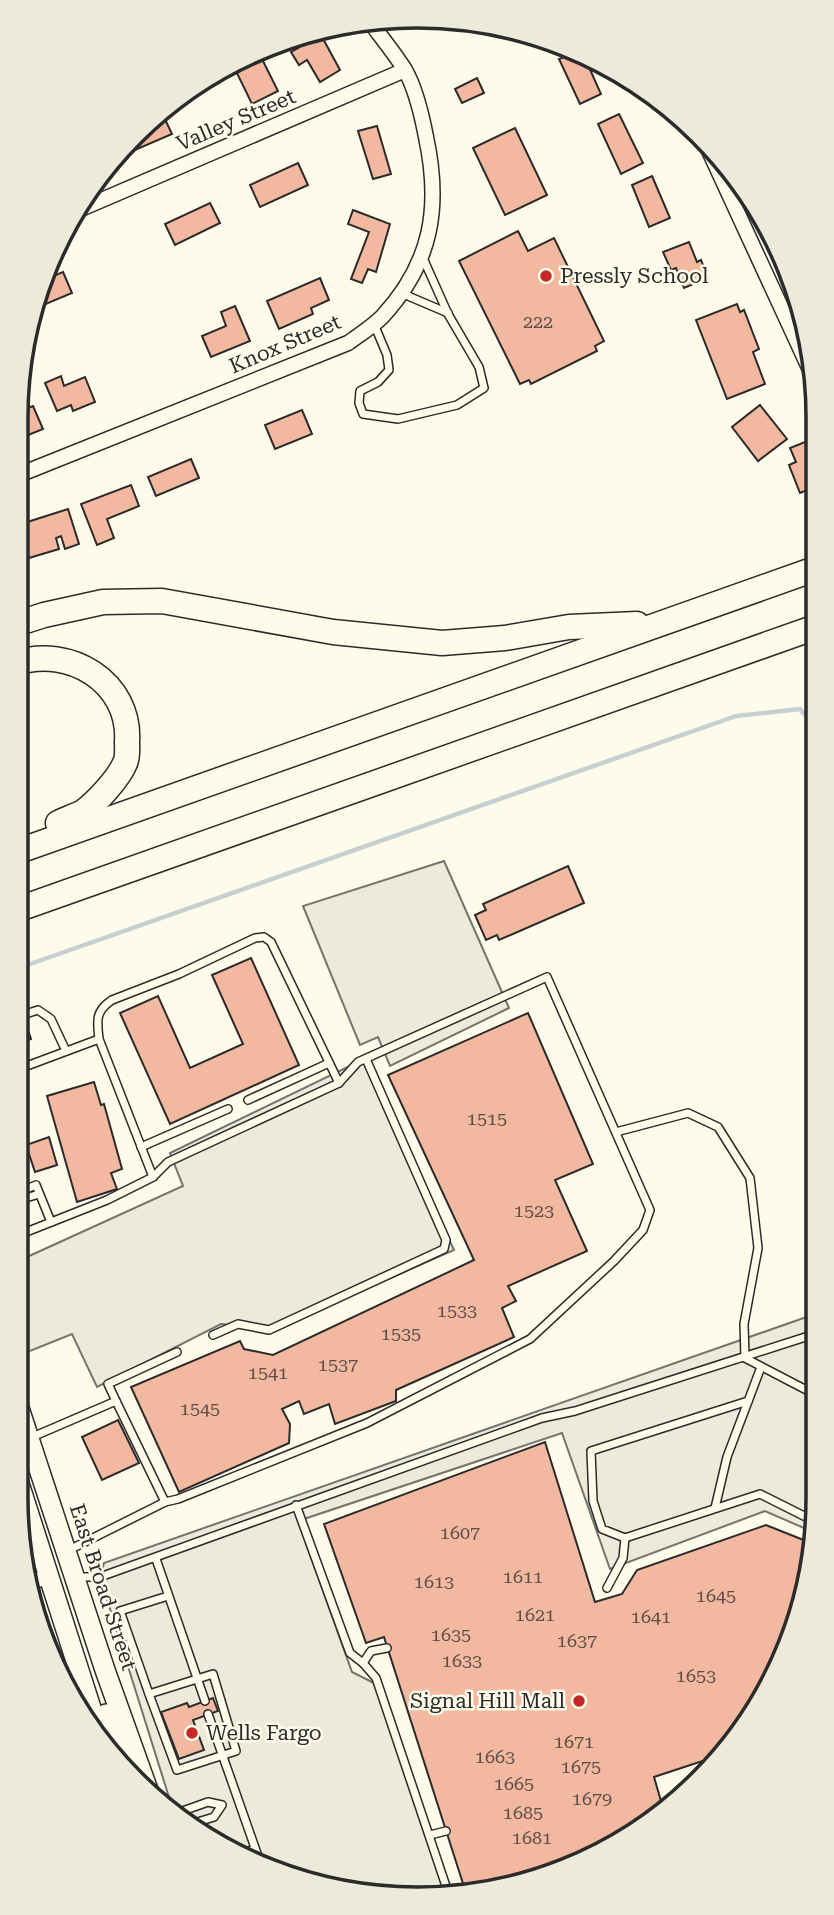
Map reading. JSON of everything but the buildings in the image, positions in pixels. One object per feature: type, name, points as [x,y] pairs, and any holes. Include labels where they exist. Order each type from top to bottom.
[{"type":"highway","points":[[28,848],[806,572]]},
{"type":"highway","points":[[28,620],[103,602],[162,601],[333,632],[442,643],[505,638],[569,627],[662,623]]},
{"type":"highway","points":[[28,906],[806,631]]},
{"type":"highway","points":[[28,658],[65,659],[95,673],[117,697],[128,729],[126,762],[107,789],[84,811],[28,835]]},
{"type":"highway","points":[[28,915],[173,854]]},
{"type":"main road","name":"East Broad Street","points":[[28,1435],[142,1773]]},
{"type":"main road","points":[[29,1513],[92,1710]]},
{"type":"main road","points":[[49,1577],[76,1577]]},
{"type":"main road","points":[[79,1671],[93,1677],[116,1744]]},
{"type":"street","name":"Knox Street","points":[[28,471],[348,343],[374,324],[401,293],[422,255],[433,211],[433,171],[424,125],[405,71],[376,30]]},
{"type":"street","name":"Valley Street","points":[[92,204],[405,71]]},
{"type":"street","points":[[719,172],[800,349]]},
{"type":"street","points":[[37,1580],[49,1577]]},
{"type":"lane","points":[[374,324],[387,355],[389,370],[378,382],[360,391],[359,403],[363,414],[398,419],[457,405],[484,388],[479,367],[449,314],[422,255]]},
{"type":"lane","points":[[401,293],[449,314]]},
{"type":"lane","points":[[153,1177],[99,1039],[99,1012],[112,1000],[264,937],[271,942],[339,1083]]},
{"type":"lane","points":[[28,1229],[107,1200],[153,1177],[168,1163],[339,1083],[358,1062],[547,977],[650,1210],[643,1230],[614,1261],[530,1339],[367,1423],[165,1502],[67,1551]]},
{"type":"lane","points":[[28,1013],[38,1010],[51,1019],[66,1051]]},
{"type":"lane","points":[[28,1065],[99,1039]]},
{"type":"lane","points":[[213,1335],[238,1324],[269,1330],[444,1249],[446,1240],[366,1059]]},
{"type":"lane","points":[[248,1100],[329,1063]]},
{"type":"lane","points":[[141,1147],[228,1109]]},
{"type":"lane","points":[[616,1132],[688,1113],[718,1126],[750,1178],[758,1248],[744,1324],[745,1358]]},
{"type":"lane","points":[[28,1188],[36,1185],[51,1222]]},
{"type":"lane","points":[[28,1198],[39,1194]]},
{"type":"lane","points":[[76,1577],[100,1577],[156,1559],[296,1505],[542,1418],[575,1411],[806,1337]]},
{"type":"lane","points":[[165,1502],[108,1384],[177,1352]]},
{"type":"lane","points":[[745,1358],[806,1390]]},
{"type":"lane","points":[[715,1508],[727,1457],[761,1367]]},
{"type":"lane","points":[[29,1438],[116,1401]]},
{"type":"lane","points":[[748,1401],[591,1451],[593,1501],[602,1529],[625,1538],[760,1494],[805,1517]]},
{"type":"lane","points":[[296,1505],[350,1653],[376,1678],[446,1886]]},
{"type":"lane","points":[[607,1588],[623,1558],[625,1538]]},
{"type":"lane","points":[[156,1559],[205,1701]]},
{"type":"lane","points":[[149,1694],[212,1674],[236,1751],[177,1770],[149,1694],[120,1611],[168,1596]]},
{"type":"lane","points":[[363,1663],[371,1651],[387,1648]]},
{"type":"lane","points":[[208,1714],[257,1852]]},
{"type":"lane","points":[[185,1810],[208,1802],[222,1805],[239,1800]]},
{"type":"lane","points":[[202,1821],[214,1817],[222,1805]]},
{"type":"lane","points":[[430,1835],[446,1831]]},
{"type":"shaded area","points":[[444,861],[509,1008],[390,1066],[378,1037],[360,1045],[303,906]]},
{"type":"shaded area","points":[[366,1058],[454,1250],[275,1329],[221,1324],[97,1387],[72,1334],[28,1352],[28,1257],[183,1186],[170,1153]]},
{"type":"shaded area","points":[[806,1317],[805,1528],[765,1511],[610,1569],[562,1433],[298,1521],[352,1672],[376,1684],[444,1886],[366,1884],[316,1874],[268,1857],[222,1835],[169,1797],[100,1577],[104,1563]]},
{"type":"waterway","points":[[28,965],[736,716],[800,709],[806,716]]},
{"type":"place","name":"Pressly School","points":[[546,276]]},
{"type":"place","name":"Signal Hill Mall","points":[[579,1701]]},
{"type":"place","name":"Wells Fargo","points":[[192,1733]]}]
